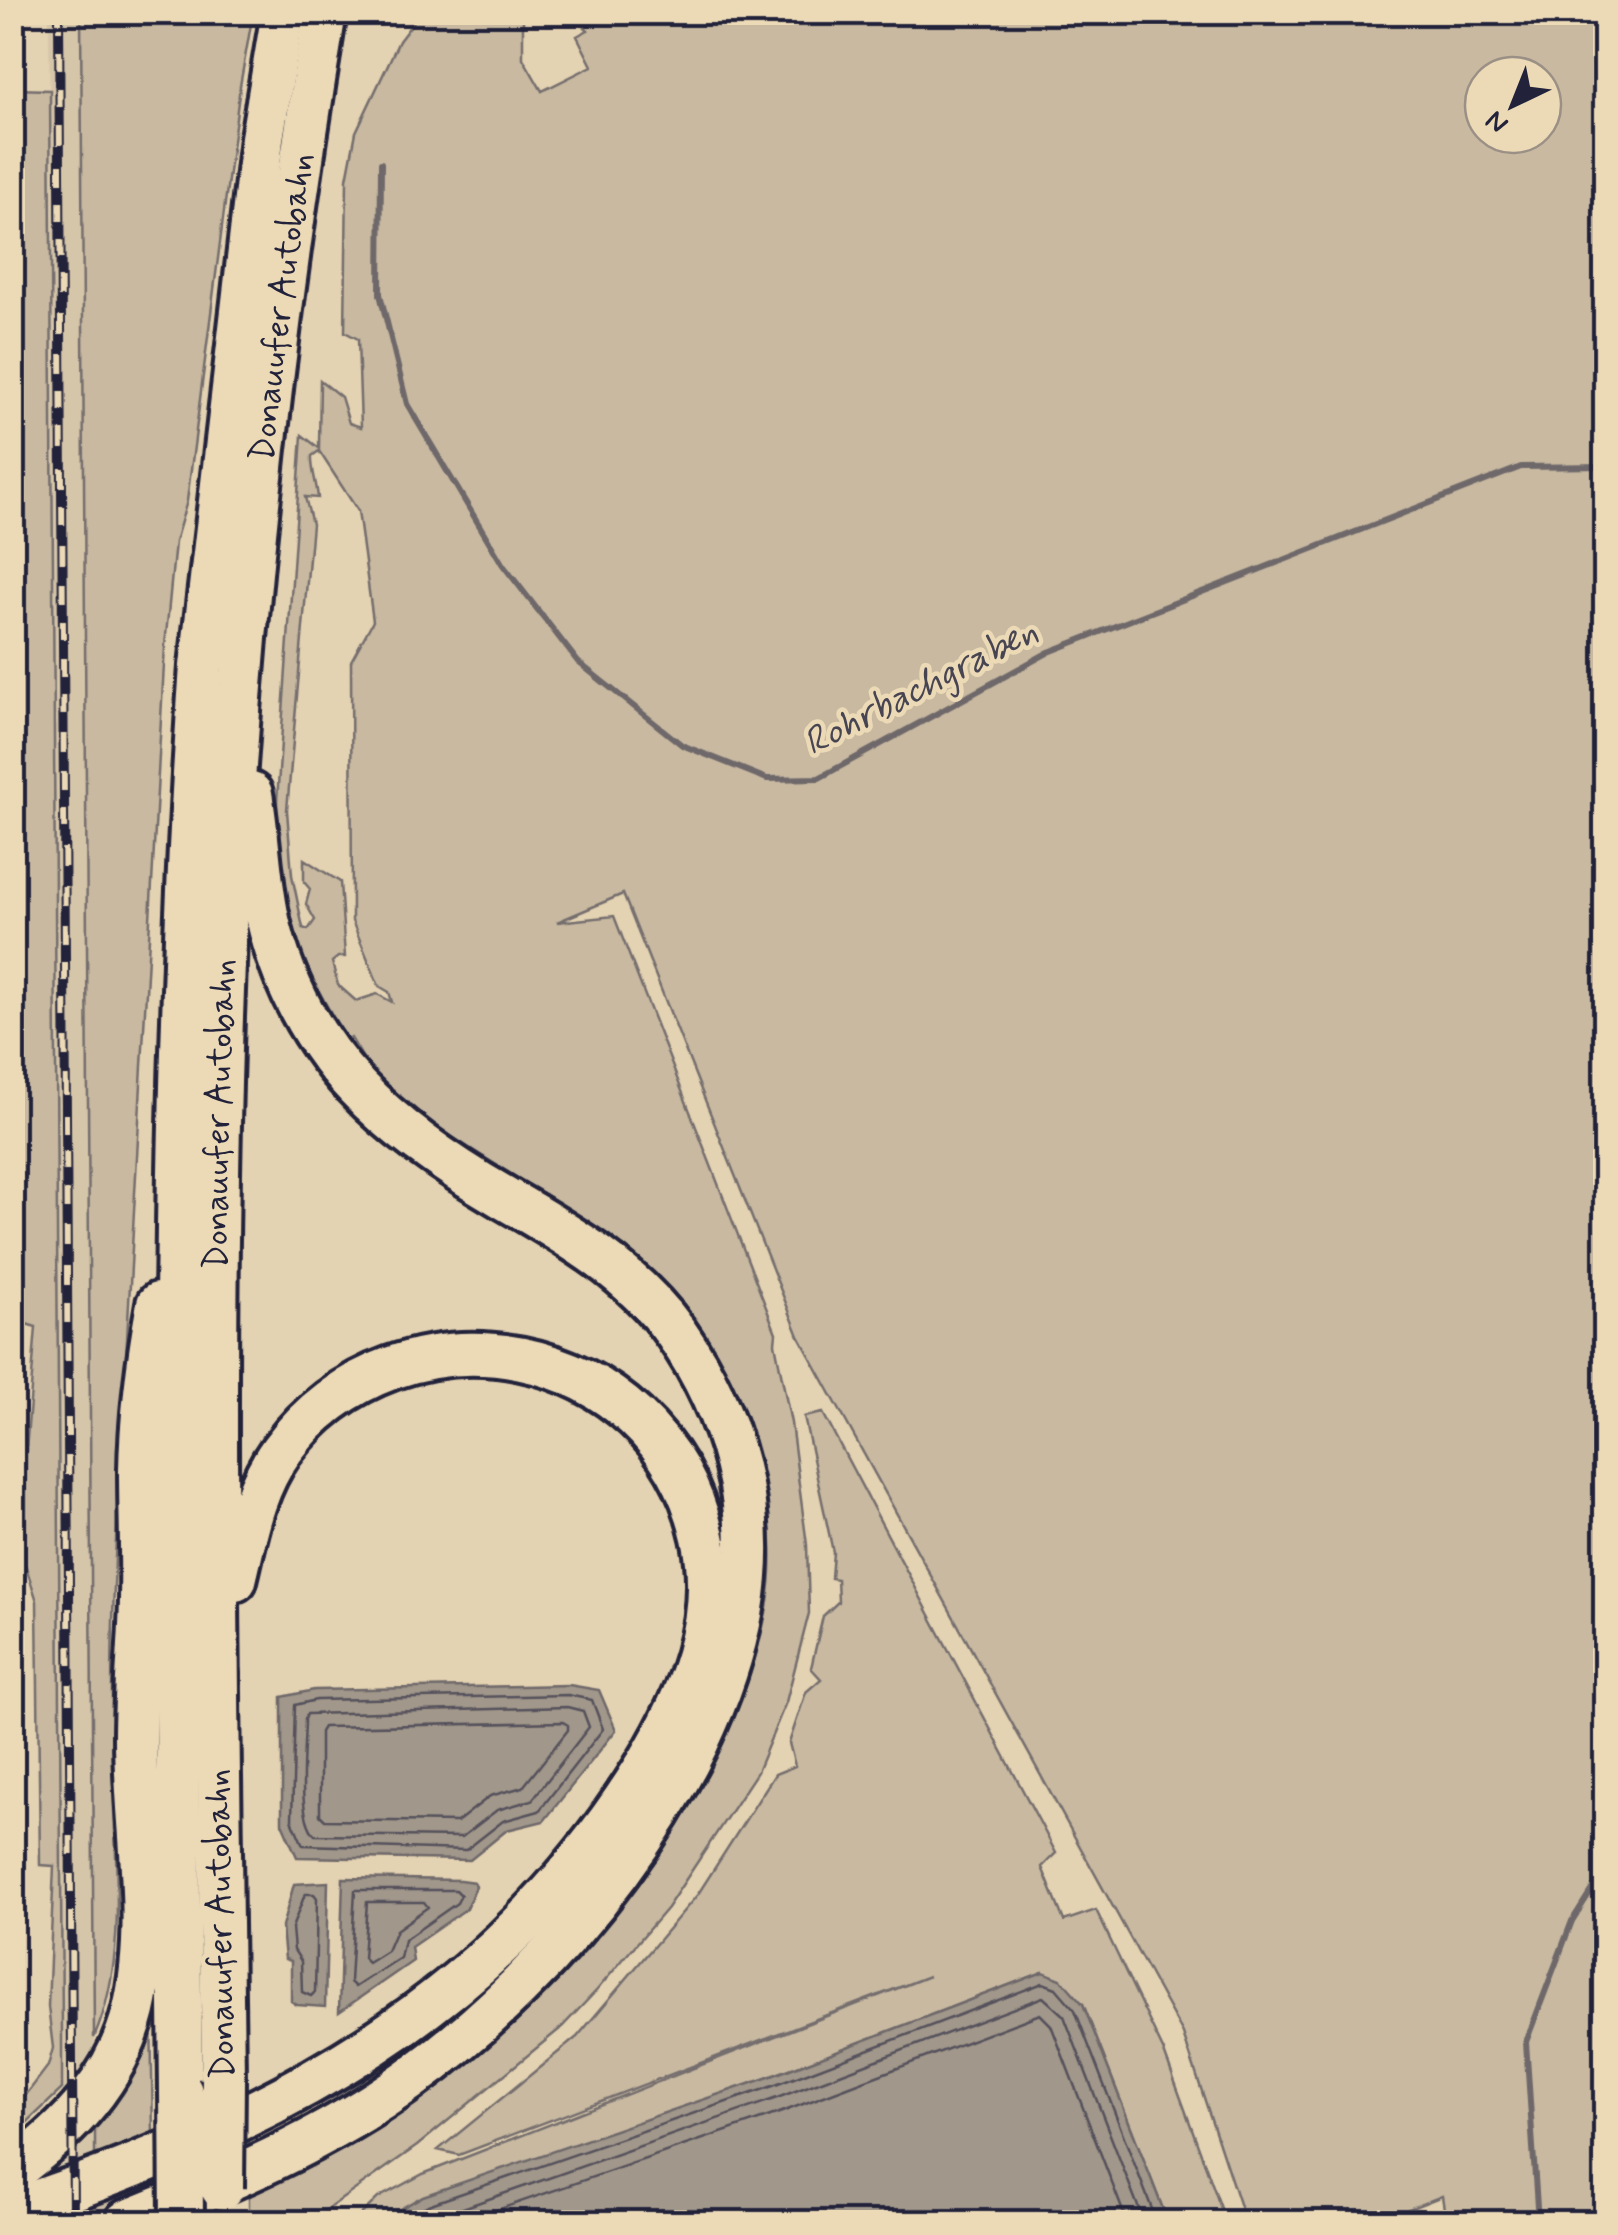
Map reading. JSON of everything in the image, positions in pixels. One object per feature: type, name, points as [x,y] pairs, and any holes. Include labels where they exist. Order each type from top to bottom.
[{"type":"highway","name":"Donauufer Autobahn","points":[[182,2222],[179,1175],[201,666],[262,138],[283,12]]},
{"type":"highway","name":"Donauufer Autobahn","points":[[221,2222],[219,1131],[227,900],[246,616],[289,248],[325,12]]},
{"type":"highway","points":[[126,2222],[260,2165],[360,2112],[464,2038],[545,1962],[620,1870],[689,1757],[734,1645],[746,1574],[745,1504],[728,1430],[707,1384],[672,1328],[642,1294],[596,1254],[399,1130],[358,1092],[308,1022],[292,992],[269,926],[259,837],[238,725]]},
{"type":"highway","points":[[12,2171],[58,2135],[89,2102],[112,2066],[133,2012],[141,1958],[142,1909],[135,1737],[141,1598],[140,1468],[145,1378],[179,1175]]},
{"type":"highway","points":[[12,2210],[189,2141],[347,2063],[438,2001],[519,1928],[571,1872],[612,1818],[655,1752],[684,1696],[702,1646],[708,1605],[703,1536],[688,1493],[666,1452],[636,1417],[597,1388],[548,1364],[518,1356],[447,1354],[413,1361],[345,1390],[312,1416],[280,1452],[248,1522],[218,1652]]},
{"type":"shaded area","points":[[49,13],[81,13],[96,2222],[63,2222]]},
{"type":"shaded area","points":[[81,13],[253,13],[240,86],[187,501],[175,542],[165,646],[115,1558],[112,1697],[117,1911],[112,1976],[94,2038]]},
{"type":"shaded area","points":[[420,13],[523,13],[523,58],[542,91],[592,66],[577,36],[588,30],[571,13],[1605,13],[1605,2222],[1446,2222],[1442,2196],[1376,2222],[1245,2222],[1183,2034],[799,1336],[623,894],[557,922],[614,916],[776,1333],[807,1545],[809,1613],[786,1702],[757,1772],[667,1908],[561,2028],[417,2146],[309,2222],[249,2222],[249,2191],[372,2124],[488,2046],[535,2004],[624,1905],[664,1849],[729,1730],[752,1668],[770,1579],[769,1520],[751,1432],[714,1350],[696,1321],[651,1272],[618,1244],[436,1126],[401,1100],[400,1095],[396,1096],[367,1065],[351,1038],[346,1038],[313,980],[292,926],[280,868],[277,801],[302,435],[319,448],[320,380],[341,397],[349,423],[361,427],[358,339],[345,332],[347,179],[356,132],[399,41]],"holes":[[[319,451],[358,511],[373,621],[351,661],[352,921],[379,986],[389,992],[392,1002],[377,994],[356,1001],[338,985],[332,962],[345,957],[340,882],[304,859],[304,882],[310,889],[306,904],[315,920],[308,930],[303,928],[292,875],[287,810],[312,524],[305,497],[318,498],[312,456]]]},
{"type":"shaded area","points":[[13,89],[50,90],[62,2089],[13,2136],[13,2112],[48,2066],[53,2048],[48,2007],[54,1866],[40,1865],[37,1601],[25,1564],[26,1451],[36,1327],[16,1321],[13,1211]]},
{"type":"shaded area","points":[[823,1413],[1056,1853],[1042,1867],[1064,1921],[1096,1910],[1164,2052],[1226,2222],[1168,2222],[1083,2004],[1043,1972],[391,2215],[387,2222],[353,2222],[378,2198],[423,2174],[929,1976],[459,2155],[438,2150],[577,2037],[698,1894],[775,1774],[795,1766],[789,1743],[806,1692],[821,1679],[811,1668],[823,1616],[838,1602],[837,1579],[831,1578],[833,1552],[804,1417]]},
{"type":"shaded area","points":[[477,1984],[491,1999],[368,2088],[249,2152],[249,2128]]},
{"type":"shaded area","points":[[151,2009],[153,2138],[95,2161],[95,2111]]},
{"type":"shaded area","points":[[153,2170],[153,2193],[96,2214],[96,2193]]},
{"type":"water","points":[[569,1685],[599,1690],[616,1730],[544,1821],[507,1830],[470,1860],[297,1857],[282,1823],[282,1697],[314,1690]]},
{"type":"water","points":[[343,1878],[460,1880],[474,1882],[476,1886],[466,1909],[411,1947],[413,1961],[339,2012]]},
{"type":"water","points":[[328,1882],[325,2007],[297,2005],[291,2001],[291,1961],[285,1959],[282,1927],[294,1884]]},
{"type":"water","points":[[1043,1972],[1061,1979],[1083,2004],[1168,2222],[387,2222],[390,2215],[423,2196],[769,2077]]},
{"type":"waterway","name":"Rohrbachgraben","points":[[381,163],[380,294],[407,404],[503,565],[578,662],[682,745],[767,779],[819,778],[1049,652],[1521,467],[1606,466]]},
{"type":"waterway","name":"Rohrbachgraben","points":[[1538,2222],[1526,2042],[1572,1921],[1606,1867]]},
{"type":"railway","points":[[59,12],[73,2222]]}]
